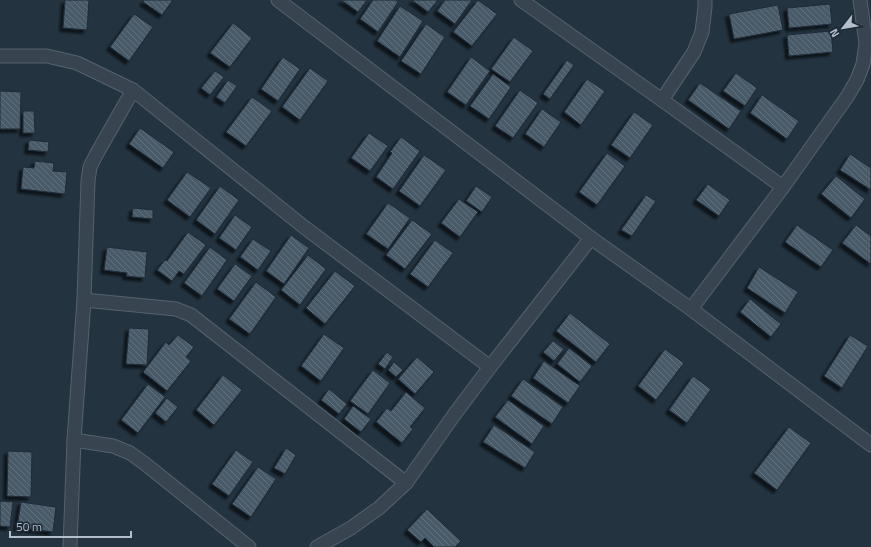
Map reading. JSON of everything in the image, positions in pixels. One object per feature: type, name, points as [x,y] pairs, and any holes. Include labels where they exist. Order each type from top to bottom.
[{"type":"street","points":[[278,0],[591,238],[691,309],[871,445]]},
{"type":"street","points":[[521,0],[783,187]]},
{"type":"street","points":[[662,100],[694,52],[702,32],[705,0]]},
{"type":"street","points":[[691,309],[783,187],[858,80],[863,64],[866,43],[860,0]]},
{"type":"street","points":[[0,56],[47,56],[77,63],[133,90],[304,227],[490,367]]},
{"type":"street","points":[[70,547],[74,440],[84,300],[88,181],[90,167],[133,90]]},
{"type":"street","points":[[317,547],[350,528],[379,508],[406,483],[490,367],[591,238]]},
{"type":"street","points":[[84,300],[176,309],[191,314],[406,483]]},
{"type":"street","points":[[74,440],[113,446],[130,453],[144,462],[249,547]]},
{"type":"building","points":[[65,0],[89,0],[87,30],[63,28]]},
{"type":"building","points":[[144,0],[173,0],[162,15],[143,2]]},
{"type":"building","points":[[341,0],[367,0],[358,12]]},
{"type":"building","points":[[373,0],[396,0],[398,2],[378,32],[360,19]]},
{"type":"building","points":[[412,0],[438,0],[428,12]]},
{"type":"building","points":[[445,0],[472,0],[455,24],[437,11]]},
{"type":"building","points":[[478,0],[497,14],[472,46],[453,32]]},
{"type":"building","points":[[830,4],[832,24],[789,28],[787,8]]},
{"type":"building","points":[[778,5],[783,30],[734,39],[729,14]]},
{"type":"building","points":[[400,6],[423,21],[400,57],[377,41]]},
{"type":"building","points":[[134,14],[153,27],[129,61],[110,47]]},
{"type":"building","points":[[233,23],[252,38],[230,67],[210,53]]},
{"type":"building","points":[[426,24],[445,37],[421,74],[401,61]]},
{"type":"building","points":[[831,31],[833,52],[789,56],[787,35]]},
{"type":"building","points":[[514,37],[533,51],[510,82],[491,69]]},
{"type":"building","points":[[283,57],[300,69],[278,101],[261,89]]},
{"type":"building","points":[[471,57],[490,71],[466,105],[447,92]]},
{"type":"building","points":[[567,60],[574,65],[550,99],[543,94]]},
{"type":"building","points":[[310,68],[328,81],[300,120],[282,107]]},
{"type":"building","points":[[215,71],[224,77],[210,95],[201,88]]},
{"type":"building","points":[[736,73],[757,88],[745,106],[723,91]]},
{"type":"building","points":[[493,74],[511,87],[489,119],[470,106]]},
{"type":"building","points":[[587,79],[605,91],[581,125],[564,112]]},
{"type":"building","points":[[228,80],[237,86],[225,103],[216,97]]},
{"type":"building","points":[[700,83],[741,111],[729,129],[688,100]]},
{"type":"building","points":[[520,90],[538,103],[513,138],[495,126]]},
{"type":"building","points":[[0,91],[21,92],[20,129],[0,129]]},
{"type":"building","points":[[762,95],[799,121],[787,139],[750,113]]},
{"type":"building","points":[[252,97],[272,111],[246,146],[226,132]]},
{"type":"building","points":[[542,109],[561,122],[544,147],[525,134]]},
{"type":"building","points":[[23,111],[34,111],[35,133],[23,133]]},
{"type":"building","points":[[634,112],[653,125],[630,158],[611,145]]},
{"type":"building","points":[[140,128],[174,152],[163,168],[129,144]]},
{"type":"building","points":[[369,133],[388,146],[370,171],[351,158]]},
{"type":"building","points":[[401,137],[420,151],[393,189],[376,177],[392,153],[390,152]]},
{"type":"building","points":[[29,140],[49,142],[48,152],[28,150]]},
{"type":"building","points":[[607,153],[625,166],[597,205],[579,192]]},
{"type":"building","points":[[850,154],[871,168],[871,190],[840,170]]},
{"type":"building","points":[[424,155],[446,170],[420,206],[399,191]]},
{"type":"building","points":[[35,161],[54,163],[53,171],[67,172],[65,194],[21,189],[23,167],[34,168]]},
{"type":"building","points":[[187,172],[211,188],[190,217],[167,200]]},
{"type":"building","points":[[836,176],[865,199],[851,218],[821,194]]},
{"type":"building","points":[[708,184],[730,200],[719,216],[696,200]]},
{"type":"building","points":[[220,186],[239,200],[215,234],[196,220]]},
{"type":"building","points":[[476,186],[492,197],[482,212],[466,201]]},
{"type":"building","points":[[646,195],[656,201],[632,236],[621,230]]},
{"type":"building","points":[[459,199],[478,212],[460,237],[441,223]]},
{"type":"building","points":[[388,203],[410,218],[388,249],[366,234]]},
{"type":"building","points":[[133,208],[153,210],[153,219],[132,217]]},
{"type":"building","points":[[235,215],[252,227],[236,250],[219,238]]},
{"type":"building","points":[[412,220],[432,234],[405,269],[386,255]]},
{"type":"building","points":[[797,225],[833,250],[821,267],[785,242]]},
{"type":"building","points":[[856,225],[871,236],[871,264],[842,243]]},
{"type":"building","points":[[188,232],[206,245],[184,274],[179,271],[172,281],[157,270],[165,260],[167,261]]},
{"type":"building","points":[[291,235],[309,248],[284,284],[266,271]]},
{"type":"building","points":[[253,239],[271,251],[258,270],[240,257]]},
{"type":"building","points":[[435,240],[453,253],[428,287],[410,274]]},
{"type":"building","points":[[107,247],[147,252],[145,278],[126,276],[127,273],[104,270]]},
{"type":"building","points":[[210,247],[227,260],[202,296],[184,283]]},
{"type":"building","points":[[308,255],[326,269],[300,305],[281,290]]},
{"type":"building","points":[[235,264],[252,276],[234,301],[217,289]]},
{"type":"building","points":[[759,267],[798,292],[785,313],[747,288]]},
{"type":"building","points":[[335,271],[355,286],[325,324],[306,308]]},
{"type":"building","points":[[256,282],[276,297],[250,334],[229,319]]},
{"type":"building","points":[[750,299],[781,324],[771,337],[740,312]]},
{"type":"building","points":[[570,313],[610,344],[596,362],[556,331]]},
{"type":"building","points":[[129,328],[149,329],[147,365],[126,364]]},
{"type":"building","points":[[324,334],[344,348],[321,381],[301,366]]},
{"type":"building","points":[[178,335],[194,347],[186,357],[191,361],[167,391],[143,372],[166,342],[169,345]]},
{"type":"building","points":[[850,335],[868,346],[842,388],[824,376]]},
{"type":"building","points":[[553,341],[564,349],[554,361],[543,352]]},
{"type":"building","points":[[569,348],[592,366],[580,382],[557,364]]},
{"type":"building","points":[[665,349],[684,363],[656,400],[638,386]]},
{"type":"building","points":[[387,352],[393,357],[385,369],[378,364]]},
{"type":"building","points":[[417,357],[434,372],[415,394],[398,379]]},
{"type":"building","points":[[544,361],[580,386],[568,403],[533,378]]},
{"type":"building","points":[[394,362],[403,370],[396,377],[388,370]]},
{"type":"building","points":[[373,370],[390,383],[368,414],[350,401]]},
{"type":"building","points":[[223,375],[242,390],[214,425],[196,410]]},
{"type":"building","points":[[693,376],[711,389],[687,423],[669,410]]},
{"type":"building","points":[[523,379],[563,407],[552,424],[511,396]]},
{"type":"building","points":[[148,384],[165,397],[138,433],[121,420]]},
{"type":"building","points":[[329,389],[347,404],[339,414],[321,400]]},
{"type":"building","points":[[406,392],[425,408],[410,427],[413,429],[402,443],[376,422],[387,408],[391,411]]},
{"type":"building","points":[[167,398],[178,407],[166,422],[155,413]]},
{"type":"building","points":[[508,400],[544,426],[532,444],[495,417]]},
{"type":"building","points":[[353,406],[371,419],[361,432],[344,419]]},
{"type":"building","points":[[494,425],[535,452],[525,468],[483,442]]},
{"type":"building","points":[[789,427],[811,443],[777,490],[754,473]]},
{"type":"building","points":[[286,448],[296,455],[285,474],[274,468]]},
{"type":"building","points":[[236,450],[253,462],[229,496],[212,484]]},
{"type":"building","points":[[8,451],[32,452],[31,497],[7,496]]},
{"type":"building","points":[[258,467],[276,479],[251,517],[232,504]]},
{"type":"building","points":[[0,501],[13,502],[10,527],[0,526]]},
{"type":"building","points":[[21,502],[56,507],[53,532],[17,527]]},
{"type":"building","points":[[427,509],[461,541],[455,547],[434,547],[425,538],[421,542],[407,530]]}]
